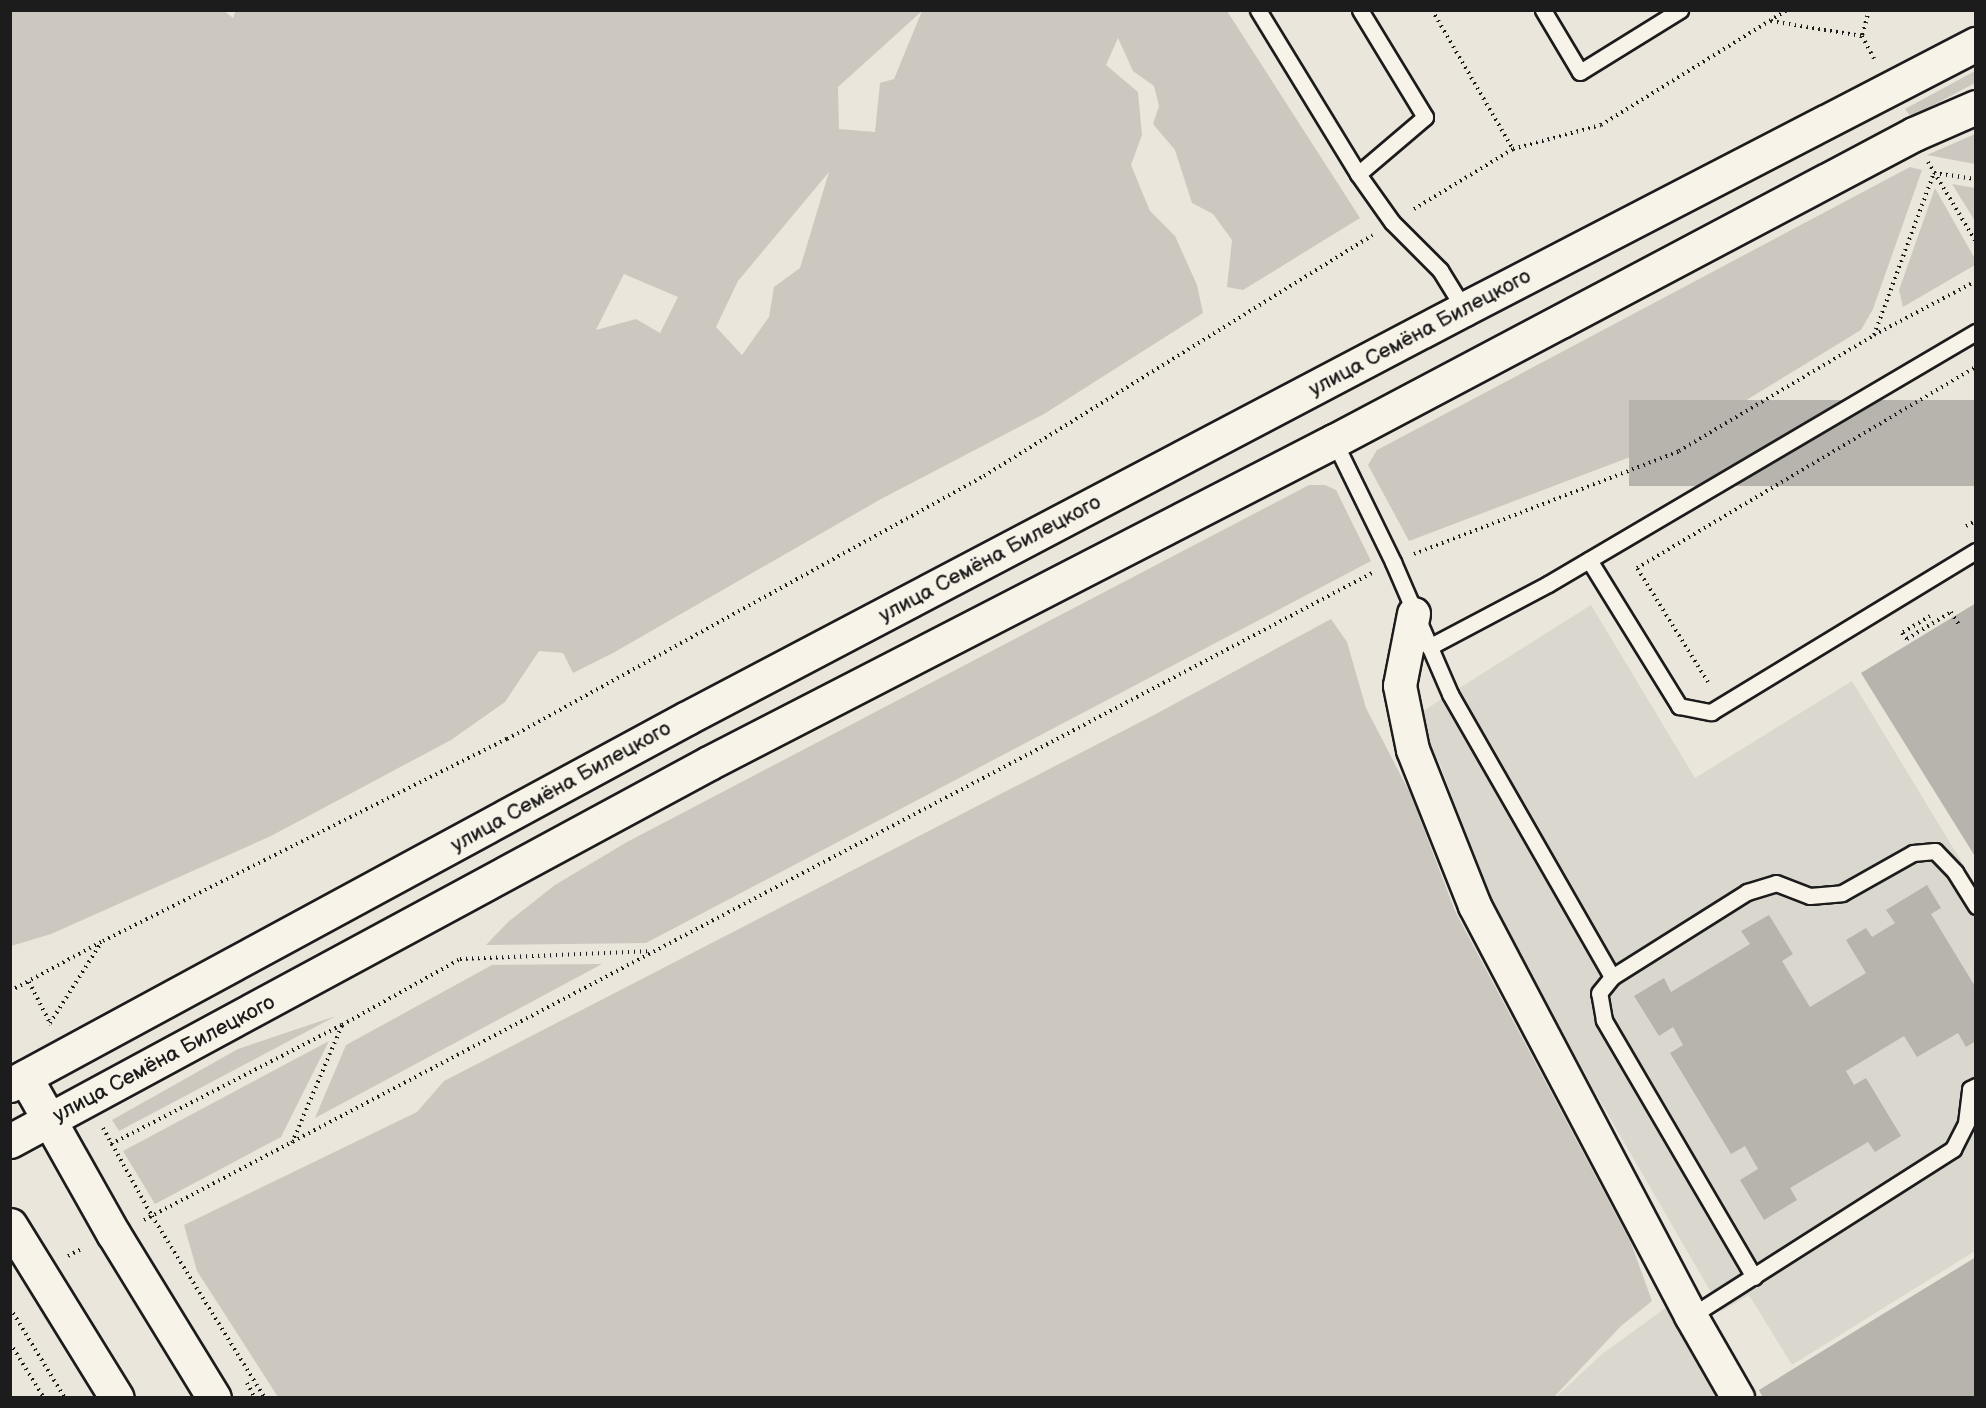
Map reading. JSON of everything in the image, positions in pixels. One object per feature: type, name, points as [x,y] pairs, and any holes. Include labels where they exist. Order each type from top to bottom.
[{"type":"main road","name":"улица Семёна Билецкого","points":[[18,1081],[68,1056],[687,718],[1464,309],[1976,44]]},
{"type":"main road","name":"улица Семёна Билецкого","points":[[10,1141],[709,763],[1334,441],[1914,134],[1976,107]]},
{"type":"main road","points":[[18,1081],[50,1120],[113,1233],[214,1398]]},
{"type":"main road","points":[[10,1225],[117,1398]]},
{"type":"street","points":[[1414,614],[1400,686],[1413,750],[1475,906],[1691,1316],[1738,1398]]},
{"type":"lane","points":[[1258,10],[1358,174],[1392,222],[1440,270],[1464,309]]},
{"type":"lane","points":[[1358,174],[1425,117],[1360,10]]},
{"type":"lane","points":[[1543,10],[1580,72],[1680,10]]},
{"type":"lane","points":[[1429,647],[1589,560],[1976,332]]},
{"type":"lane","points":[[1334,441],[1393,562],[1450,695],[1612,976]]},
{"type":"lane","points":[[1589,560],[1679,706],[1711,712],[1976,552]]},
{"type":"lane","points":[[1754,1277],[1604,1020],[1599,993],[1612,976],[1747,892],[1776,883],[1810,896],[1842,893],[1913,853],[1935,851],[1955,872],[1976,906]]},
{"type":"lane","points":[[1691,1316],[1953,1149],[1966,1123],[1970,1089],[1976,1086]]},
{"type":"path","points":[[1432,10],[1513,149]]},
{"type":"path","points":[[10,991],[103,941],[507,739],[984,476],[1513,149],[1601,124],[1787,10]]},
{"type":"path","points":[[1770,21],[1862,36],[1869,10]]},
{"type":"path","points":[[1874,335],[1934,173],[1976,179]]},
{"type":"path","points":[[39,1271],[152,1216],[292,1143],[1393,562],[1679,451],[1874,335],[1976,281]]},
{"type":"path","points":[[1716,677],[1706,683],[1636,568],[1976,368]]},
{"type":"path","points":[[1965,527],[1976,520]]},
{"type":"path","points":[[1930,616],[1902,633],[1906,639],[1951,612],[1959,625]]},
{"type":"path","points":[[50,1024],[103,941]]},
{"type":"path","points":[[111,1144],[342,1025],[460,959],[652,951]]},
{"type":"path","points":[[29,982],[68,1056]]},
{"type":"path","points":[[292,1143],[342,1025]]},
{"type":"path","points":[[89,1100],[152,1216],[265,1398]]},
{"type":"path","points":[[10,1308],[65,1398]]},
{"type":"path","points":[[10,1342],[44,1398]]},
{"type":"shaded area","points":[[223,10],[233,18],[236,10],[1227,11],[1360,218],[1243,290],[1227,287],[1232,240],[1213,214],[1192,203],[1175,150],[1153,124],[1159,106],[1154,86],[1133,71],[1118,38],[1106,65],[1138,92],[1142,135],[1131,165],[1150,211],[1175,236],[1197,285],[1203,313],[1044,414],[881,499],[613,653],[573,673],[563,653],[539,651],[505,702],[451,740],[271,836],[51,934],[11,946],[11,11]],"holes":[[[922,11],[894,79],[880,83],[875,132],[839,129],[838,87]],[[829,172],[800,268],[774,287],[769,317],[742,355],[716,327],[738,281]],[[624,274],[678,297],[660,333],[636,319],[596,330]]]},
{"type":"shaded area","points":[[1975,71],[1975,83],[1911,117],[1905,109]]},
{"type":"shaded area","points":[[1975,134],[1975,164],[1927,155]]},
{"type":"shaded area","points":[[1910,167],[1922,170],[1873,309],[1861,330],[1691,434],[1409,541],[1368,465],[1377,450]]},
{"type":"shaded area","points":[[1952,184],[1975,188],[1975,221]]},
{"type":"shaded area","points":[[1935,188],[1975,259],[1975,265],[1903,307],[1899,290]]},
{"type":"shaded area","points":[[1309,485],[1325,485],[1336,490],[1371,561],[646,943],[486,945],[508,922],[555,885],[627,842]]},
{"type":"shaded area","points":[[1591,605],[1695,778],[1852,681],[1975,884],[1975,1251],[1792,1365],[1749,1295],[1722,1311],[1716,1301],[1595,1092],[1485,888],[1441,767],[1415,716]]},
{"type":"shaded area","points":[[1331,619],[1347,642],[1366,708],[1411,795],[1455,911],[1631,1243],[1652,1301],[1621,1326],[1554,1397],[278,1397],[197,1271],[184,1225],[417,1112],[444,1081],[1154,715]]},
{"type":"shaded area","points":[[602,964],[315,1118],[346,1045],[492,965]]},
{"type":"shaded area","points":[[336,1016],[119,1131],[112,1120],[238,1049]]},
{"type":"shaded area","points":[[329,1041],[281,1137],[155,1204],[123,1151]]},
{"type":"shaded area","points":[[1667,1307],[1716,1397],[1556,1397],[1602,1354]]},
{"type":"building","points":[[1629,400],[1976,400],[1976,486],[1629,486]]},
{"type":"building","points":[[1976,603],[1976,858],[1861,673]]},
{"type":"building","points":[[1927,885],[1941,908],[1931,914],[1976,988],[1976,1041],[1966,1047],[1958,1033],[1917,1057],[1904,1036],[1846,1071],[1854,1085],[1866,1078],[1901,1136],[1875,1152],[1868,1142],[1790,1188],[1797,1200],[1764,1220],[1740,1180],[1758,1169],[1745,1146],[1731,1154],[1670,1053],[1683,1045],[1673,1027],[1659,1036],[1634,996],[1664,978],[1671,992],[1750,944],[1741,931],[1769,915],[1793,954],[1782,961],[1810,1007],[1866,973],[1846,940],[1866,928],[1872,937],[1895,923],[1886,910]]},
{"type":"building","points":[[1976,1257],[1976,1398],[1763,1398],[1759,1390]]}]
